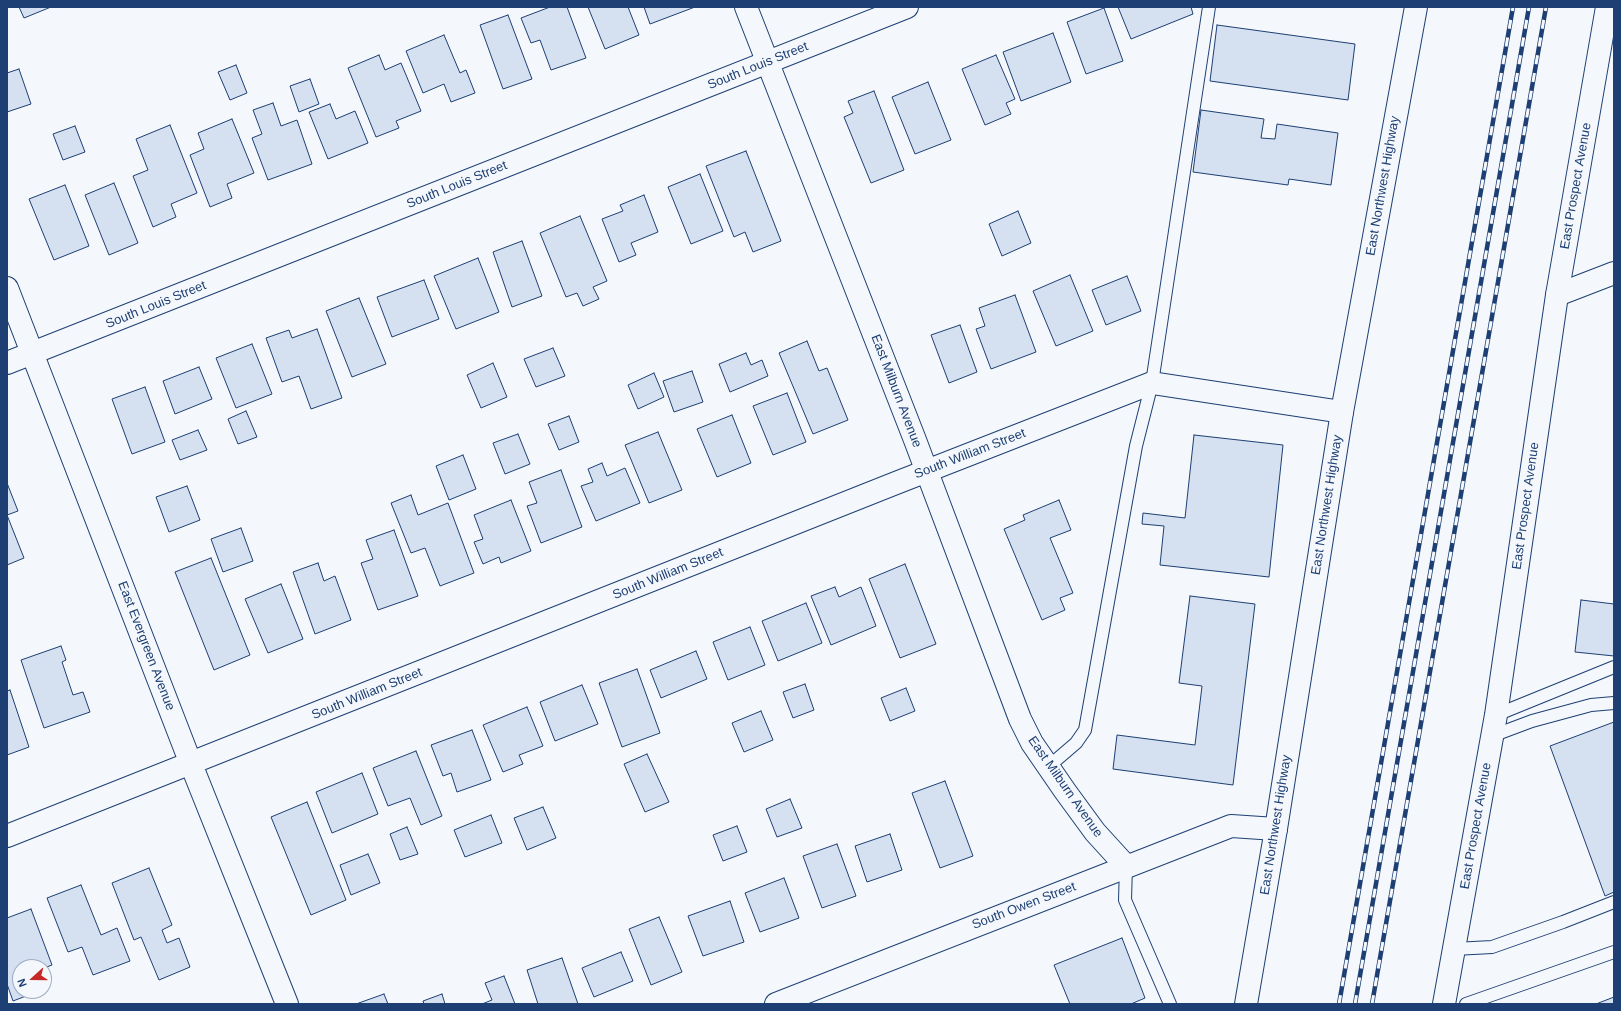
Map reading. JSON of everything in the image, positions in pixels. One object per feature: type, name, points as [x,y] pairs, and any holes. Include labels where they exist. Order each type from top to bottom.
[{"type":"street","name":"East Milburn Avenue","points":[[746,7],[927,471],[1020,719],[1032,743],[1094,832],[1126,866]]},
{"type":"street","name":"South Louis Street","points":[[7,364],[907,7]]},
{"type":"street","name":"East Northwest Highway","points":[[1246,1004],[1276,829],[1342,412],[1416,7]]},
{"type":"street","name":"East Prospect Avenue","points":[[1444,1004],[1496,715],[1557,295],[1607,7]]},
{"type":"street","points":[[1557,295],[1614,273]]},
{"type":"street","name":"East Evergreen Avenue","points":[[7,288],[191,764],[286,1004]]},
{"type":"street","points":[[1152,383],[1342,412]]},
{"type":"street","name":"South William Street","points":[[7,836],[1152,383]]},
{"type":"street","name":"South Owen Street","points":[[776,1004],[1231,826],[1276,829]]},
{"type":"lane","points":[[1048,767],[1076,743],[1085,730],[1136,446],[1152,383],[1209,7]]},
{"type":"lane","points":[[1496,715],[1614,667]]},
{"type":"lane","points":[[1492,736],[1532,721],[1591,705],[1614,703]]},
{"type":"lane","points":[[1126,866],[1125,900],[1170,1004]]},
{"type":"lane","points":[[1454,949],[1492,947],[1614,902]]},
{"type":"lane","points":[[1466,1004],[1614,952]]},
{"type":"building","points":[[19,7],[51,7],[24,18]]},
{"type":"building","points":[[550,7],[567,7],[586,58],[551,70],[540,40],[531,43],[521,18]]},
{"type":"building","points":[[588,7],[628,7],[639,35],[605,49]]},
{"type":"building","points":[[644,7],[695,7],[650,24]]},
{"type":"building","points":[[1118,7],[1191,7],[1193,14],[1131,39]]},
{"type":"building","points":[[1104,8],[1123,61],[1086,74],[1067,22]]},
{"type":"building","points":[[508,15],[532,79],[503,89],[480,25]]},
{"type":"building","points":[[1217,25],[1355,44],[1348,100],[1210,81]]},
{"type":"building","points":[[1053,33],[1071,82],[1021,101],[1003,52]]},
{"type":"building","points":[[444,35],[460,73],[466,70],[475,93],[451,102],[444,84],[423,93],[406,51]]},
{"type":"building","points":[[379,55],[385,70],[401,63],[421,111],[396,121],[399,128],[376,137],[348,68]]},
{"type":"building","points":[[996,55],[1015,99],[1006,103],[1011,114],[985,125],[962,69]]},
{"type":"building","points":[[236,65],[247,93],[230,100],[218,72]]},
{"type":"building","points":[[19,69],[31,104],[7,112],[7,73]]},
{"type":"building","points":[[310,79],[319,104],[299,112],[290,86]]},
{"type":"building","points":[[928,82],[951,140],[915,154],[892,97]]},
{"type":"building","points":[[874,91],[904,170],[871,183],[844,117],[853,113],[848,101]]},
{"type":"building","points":[[273,103],[281,126],[297,120],[312,164],[268,180],[252,138],[262,134],[253,110]]},
{"type":"building","points":[[330,104],[336,119],[355,111],[368,143],[328,159],[309,112]]},
{"type":"building","points":[[1201,110],[1264,119],[1261,138],[1275,139],[1277,124],[1338,133],[1331,185],[1289,179],[1288,185],[1193,172]]},
{"type":"building","points":[[232,119],[254,173],[227,184],[232,198],[210,207],[190,155],[204,149],[198,133]]},
{"type":"building","points":[[170,125],[197,193],[171,204],[176,217],[153,227],[133,176],[148,170],[136,139]]},
{"type":"building","points":[[75,126],[85,152],[63,160],[53,134]]},
{"type":"building","points":[[746,151],[781,241],[753,252],[745,232],[734,237],[706,166]]},
{"type":"building","points":[[700,174],[723,231],[691,244],[668,187]]},
{"type":"building","points":[[114,183],[138,243],[109,255],[85,195]]},
{"type":"building","points":[[65,185],[89,246],[54,260],[29,199]]},
{"type":"building","points":[[644,195],[658,232],[631,243],[636,255],[619,262],[602,219],[623,211],[620,205]]},
{"type":"building","points":[[1018,211],[1031,243],[1002,256],[989,224]]},
{"type":"building","points":[[580,216],[607,281],[593,287],[599,299],[583,306],[577,293],[566,297],[540,233]]},
{"type":"building","points":[[522,241],[542,296],[512,307],[493,252]]},
{"type":"building","points":[[478,258],[499,312],[456,329],[434,276]]},
{"type":"building","points":[[1070,275],[1093,331],[1056,346],[1033,291]]},
{"type":"building","points":[[1127,276],[1141,311],[1106,325],[1092,290]]},
{"type":"building","points":[[424,280],[439,319],[392,337],[377,297]]},
{"type":"building","points":[[1015,295],[1036,352],[991,369],[976,329],[985,326],[979,308]]},
{"type":"building","points":[[359,298],[386,364],[352,377],[326,311]]},
{"type":"building","points":[[960,325],[977,372],[949,383],[931,335]]},
{"type":"building","points":[[317,329],[342,398],[311,409],[299,376],[282,382],[266,338],[289,330],[292,338]]},
{"type":"building","points":[[807,341],[819,371],[827,368],[848,420],[813,434],[779,353]]},
{"type":"building","points":[[252,344],[272,394],[236,408],[216,358]]},
{"type":"building","points":[[553,348],[565,376],[536,387],[524,359]]},
{"type":"building","points":[[746,353],[751,365],[762,360],[768,376],[730,392],[719,364]]},
{"type":"building","points":[[493,363],[507,397],[481,408],[467,375]]},
{"type":"building","points":[[199,367],[212,399],[175,414],[163,381]]},
{"type":"building","points":[[692,371],[703,402],[674,412],[663,381]]},
{"type":"building","points":[[654,373],[664,397],[638,409],[628,385]]},
{"type":"building","points":[[145,387],[165,442],[132,454],[112,399]]},
{"type":"building","points":[[787,393],[806,442],[773,455],[753,406]]},
{"type":"building","points":[[246,411],[257,437],[238,444],[228,419]]},
{"type":"building","points":[[732,415],[751,463],[717,477],[697,429]]},
{"type":"building","points":[[569,416],[579,442],[559,450],[548,424]]},
{"type":"building","points":[[198,430],[207,450],[180,460],[172,440]]},
{"type":"building","points":[[658,432],[682,490],[649,503],[625,445]]},
{"type":"building","points":[[518,434],[530,464],[505,474],[493,443]]},
{"type":"building","points":[[1194,435],[1283,445],[1269,577],[1160,565],[1164,526],[1142,524],[1143,513],[1185,518]]},
{"type":"building","points":[[463,455],[476,489],[449,500],[436,466]]},
{"type":"building","points":[[602,463],[607,476],[625,468],[640,503],[596,521],[581,486],[593,482],[588,469]]},
{"type":"building","points":[[561,470],[582,527],[541,543],[527,506],[537,503],[529,482]]},
{"type":"building","points":[[7,483],[18,511],[7,515]]},
{"type":"building","points":[[187,486],[200,520],[169,532],[156,497]]},
{"type":"building","points":[[411,495],[418,515],[448,503],[474,573],[440,586],[425,548],[411,553],[391,503]]},
{"type":"building","points":[[511,500],[531,551],[501,563],[499,557],[483,564],[474,542],[483,539],[474,515]]},
{"type":"building","points":[[1059,500],[1071,530],[1050,538],[1073,593],[1060,598],[1065,610],[1042,620],[1004,529],[1025,520],[1023,515]]},
{"type":"building","points":[[7,515],[24,558],[7,565]]},
{"type":"building","points":[[241,528],[253,561],[223,572],[211,539]]},
{"type":"building","points":[[394,530],[418,596],[378,610],[361,563],[373,559],[366,540]]},
{"type":"building","points":[[211,558],[250,655],[214,670],[175,572]]},
{"type":"building","points":[[318,563],[324,581],[335,576],[351,620],[315,634],[293,572]]},
{"type":"building","points":[[905,564],[936,644],[900,658],[869,579]]},
{"type":"building","points":[[281,584],[303,639],[268,653],[245,599]]},
{"type":"building","points":[[835,587],[839,597],[861,587],[876,626],[831,645],[811,596]]},
{"type":"building","points":[[1190,596],[1255,604],[1233,785],[1113,769],[1117,735],[1195,745],[1202,686],[1179,683]]},
{"type":"building","points":[[1581,600],[1614,604],[1614,656],[1575,652]]},
{"type":"building","points":[[806,603],[822,643],[778,661],[762,621]]},
{"type":"building","points":[[750,627],[765,665],[728,680],[713,642]]},
{"type":"building","points":[[61,646],[66,660],[62,662],[73,695],[83,692],[90,712],[44,728],[21,660]]},
{"type":"building","points":[[696,651],[707,679],[661,698],[650,670]]},
{"type":"building","points":[[637,669],[660,733],[622,747],[599,683]]},
{"type":"building","points":[[805,684],[814,710],[793,718],[783,692]]},
{"type":"building","points":[[582,685],[598,724],[555,741],[540,702]]},
{"type":"building","points":[[906,688],[915,711],[890,721],[881,698]]},
{"type":"building","points":[[10,690],[29,747],[7,755],[7,691]]},
{"type":"building","points":[[527,707],[543,746],[519,755],[523,764],[503,772],[483,725]]},
{"type":"building","points":[[761,711],[773,740],[744,752],[732,723]]},
{"type":"building","points":[[1614,722],[1614,892],[1605,896],[1550,746]]},
{"type":"building","points":[[472,730],[491,780],[457,792],[451,773],[443,776],[431,745]]},
{"type":"building","points":[[416,751],[442,816],[421,825],[410,798],[388,806],[373,768]]},
{"type":"building","points":[[647,754],[669,802],[645,812],[624,764]]},
{"type":"building","points":[[362,773],[378,814],[332,833],[316,792]]},
{"type":"building","points":[[945,781],[973,856],[940,868],[912,793]]},
{"type":"building","points":[[790,799],[802,828],[777,837],[766,809]]},
{"type":"building","points":[[307,802],[346,900],[311,915],[271,817]]},
{"type":"building","points":[[543,807],[556,838],[527,850],[514,818]]},
{"type":"building","points":[[491,815],[502,843],[465,857],[454,830]]},
{"type":"building","points":[[737,826],[747,852],[723,861],[713,835]]},
{"type":"building","points":[[407,827],[418,854],[400,860],[390,834]]},
{"type":"building","points":[[890,834],[902,870],[867,882],[855,846]]},
{"type":"building","points":[[837,844],[856,896],[822,908],[803,856]]},
{"type":"building","points":[[368,854],[380,883],[351,895],[340,865]]},
{"type":"building","points":[[149,868],[172,925],[162,930],[167,943],[179,938],[190,967],[159,980],[141,937],[134,940],[112,883]]},
{"type":"building","points":[[784,878],[799,918],[760,932],[745,893]]},
{"type":"building","points":[[81,885],[101,935],[117,928],[130,961],[93,975],[82,947],[68,952],[47,898]]},
{"type":"building","points":[[730,901],[744,942],[703,956],[688,916]]},
{"type":"building","points":[[31,909],[50,959],[12,959],[12,998],[7,984],[7,918]]},
{"type":"building","points":[[659,917],[682,972],[651,985],[629,929]]},
{"type":"building","points":[[1122,938],[1145,998],[1131,1004],[1070,1004],[1054,965]]},
{"type":"building","points":[[621,952],[633,981],[594,997],[582,968]]},
{"type":"building","points":[[562,958],[578,1004],[538,1004],[527,970]]},
{"type":"building","points":[[504,976],[515,1004],[482,1004],[492,1000],[485,983]]},
{"type":"building","points":[[384,994],[388,1004],[356,1004]]},
{"type":"building","points":[[442,994],[445,1004],[424,1004],[423,1001]]},
{"type":"building","points":[[1614,997],[1614,1004],[1596,1004]]},
{"type":"railway","points":[[1339,1004],[1513,7]]},
{"type":"railway","points":[[1355,1004],[1529,7]]},
{"type":"railway","points":[[1372,1004],[1546,7]]}]
